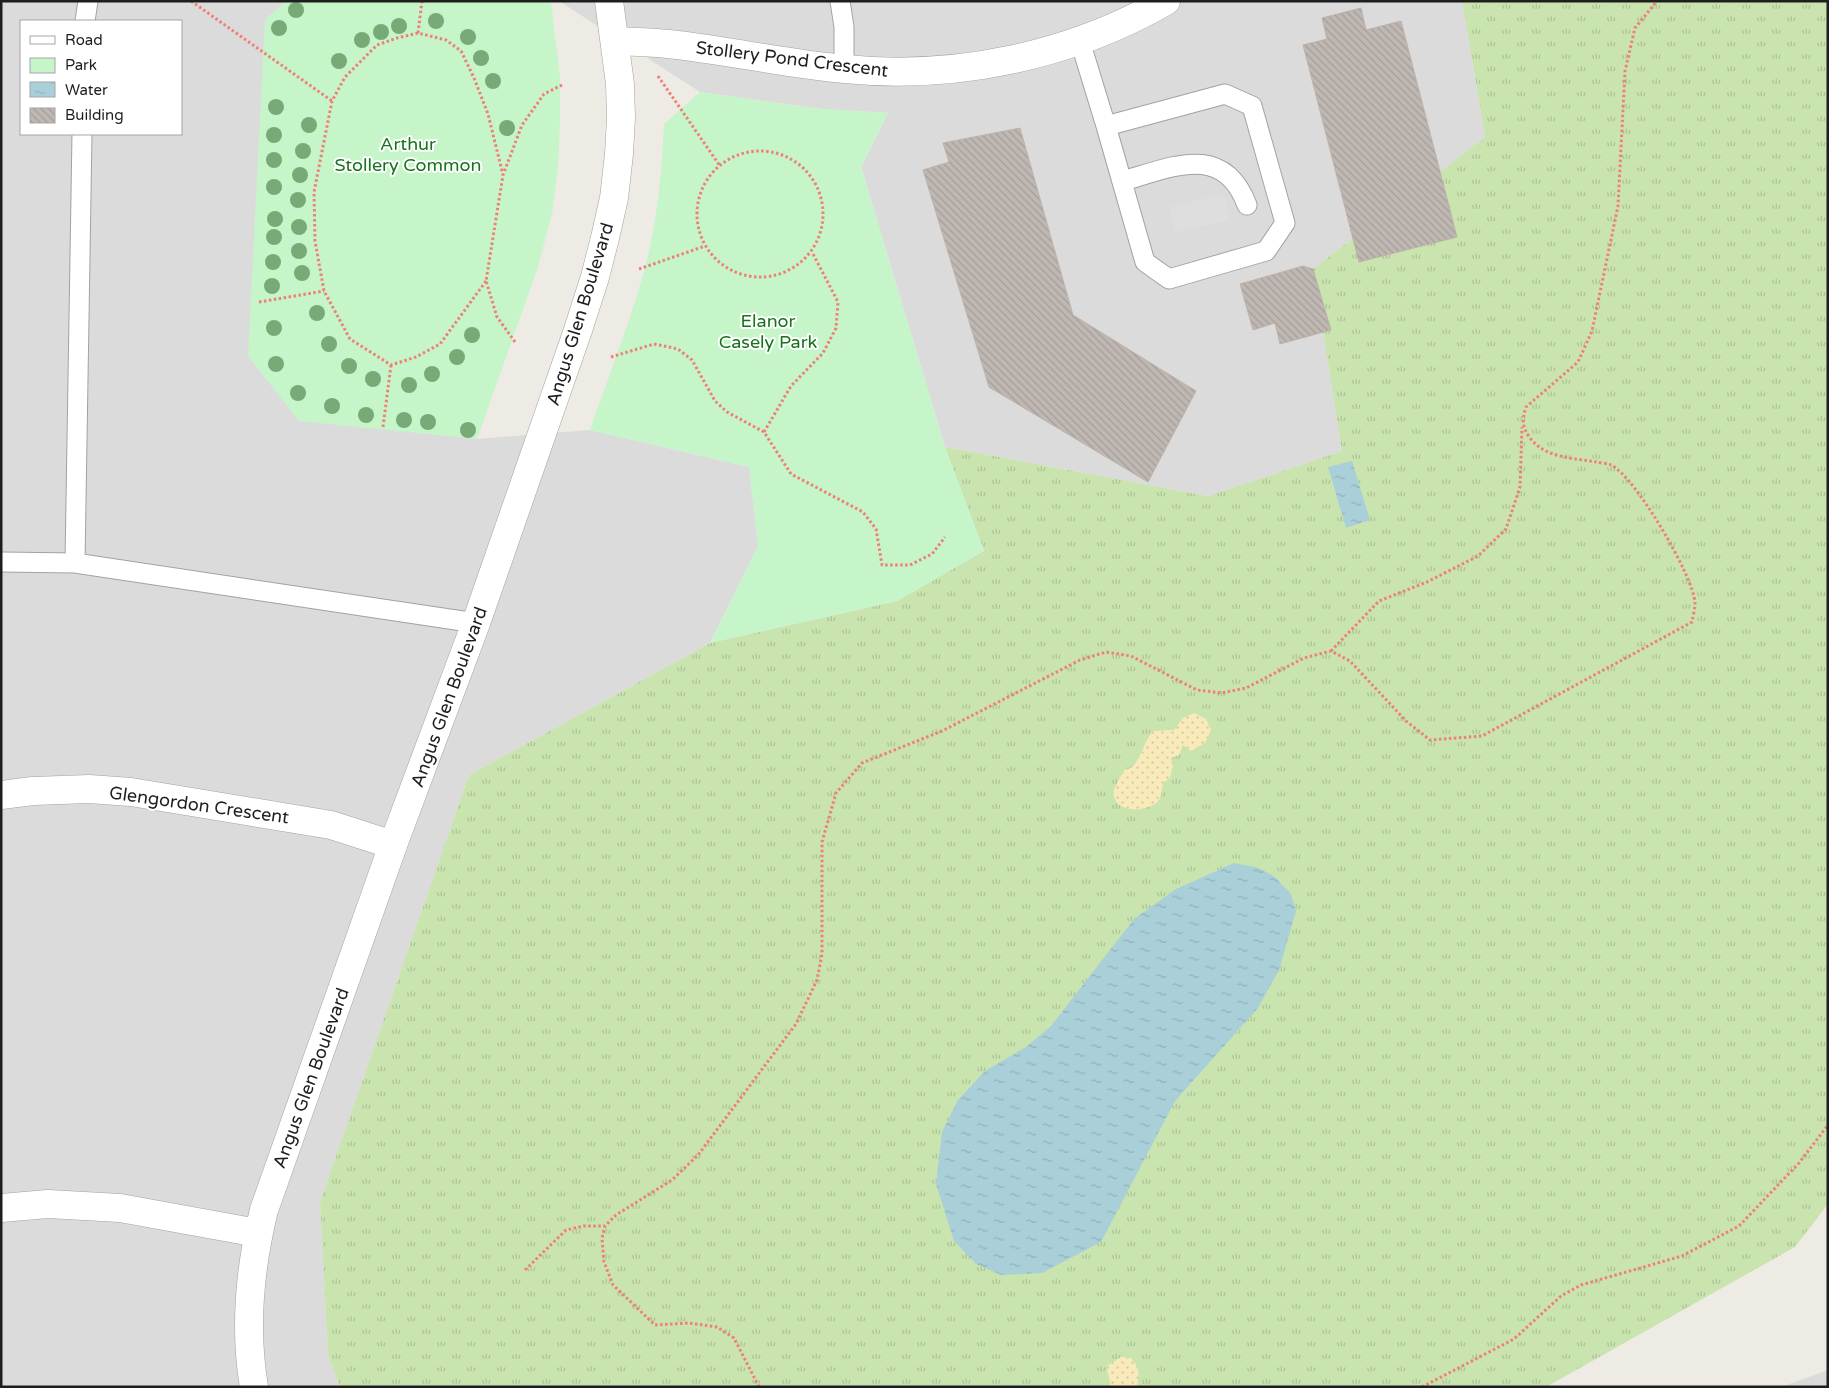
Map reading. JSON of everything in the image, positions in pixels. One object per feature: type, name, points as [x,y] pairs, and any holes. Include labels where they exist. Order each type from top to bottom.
[{"type":"street","name":"Angus Glen Boulevard","points":[[254,1387],[249,1319],[253,1264],[258,1233],[272,1186],[476,623],[578,330],[606,238],[614,198],[621,118],[620,84],[609,1]]},
{"type":"street","name":"Stollery Pond Crescent","points":[[615,41],[668,44],[844,69],[884,72],[950,70],[1003,61],[1080,41],[1117,26],[1166,1]]},
{"type":"street","name":"Glengordon Crescent","points":[[1,795],[33,791],[89,789],[131,792],[331,825],[394,845]]},
{"type":"street","points":[[1,1208],[48,1204],[120,1208],[258,1233]]},
{"type":"lane","points":[[85,20],[88,1]]},
{"type":"lane","points":[[840,1],[844,27],[844,69]]},
{"type":"lane","points":[[1080,41],[1106,126],[1123,181],[1145,262],[1169,279],[1266,251],[1285,223],[1252,106],[1225,94],[1106,126]]},
{"type":"lane","points":[[75,564],[82,135]]},
{"type":"lane","points":[[1123,181],[1178,166],[1203,164],[1219,169],[1233,180],[1242,192],[1248,205]]},
{"type":"lane","points":[[1,562],[75,564],[476,623]]},
{"type":"path","points":[[191,1],[249,44],[332,101]]},
{"type":"path","points":[[418,33],[422,1]]},
{"type":"path","points":[[759,1387],[734,1338],[716,1327],[689,1322],[655,1325],[613,1284],[604,1262],[602,1238],[605,1226],[616,1215],[672,1180],[698,1155],[796,1024],[817,980],[822,954],[822,842],[836,793],[862,763],[942,731],[1080,660],[1106,652],[1131,656],[1197,690],[1222,693],[1246,688],[1304,658],[1331,651],[1379,601],[1427,582],[1478,556],[1506,528],[1520,487],[1523,417],[1526,407],[1578,362],[1592,331],[1618,206],[1625,71],[1635,28],[1657,1]]},
{"type":"path","points":[[486,281],[440,344],[416,357],[391,364],[350,338],[324,291],[315,241],[314,192],[332,101],[345,77],[376,45],[418,33],[446,40],[460,51],[474,78],[488,114],[503,175]]},
{"type":"path","points":[[658,76],[720,166]]},
{"type":"path","points":[[515,342],[497,317],[486,281],[503,175],[522,125],[544,94],[564,84]]},
{"type":"path","points":[[756,151],[776,153],[794,160],[810,174],[820,192],[824,213],[821,234],[812,252],[797,267],[778,276],[756,278],[736,273],[718,262],[705,246],[697,225],[698,203],[705,182],[720,166],[736,155],[756,151]]},
{"type":"path","points":[[639,269],[705,246]]},
{"type":"path","points":[[764,432],[791,386],[823,353],[836,328],[838,302],[812,252]]},
{"type":"path","points":[[259,302],[324,291]]},
{"type":"path","points":[[611,357],[654,344],[678,349],[692,360],[715,401],[727,412],[764,432],[791,474],[863,512],[876,529],[882,565],[910,565],[932,554],[945,537]]},
{"type":"path","points":[[383,426],[391,364]]},
{"type":"path","points":[[1331,651],[1350,661],[1406,721],[1430,740],[1482,736],[1692,622],[1695,602],[1683,567],[1651,510],[1633,485],[1612,465],[1546,453],[1532,441],[1524,429],[1523,417]]},
{"type":"path","points":[[1422,1387],[1514,1339],[1561,1296],[1581,1284],[1682,1256],[1739,1226],[1799,1163],[1828,1125]]},
{"type":"path","points":[[524,1270],[566,1230],[584,1226],[605,1226]]},
{"type":"shaded area","points":[[1,1],[286,1],[265,20],[477,439],[590,430],[749,467],[758,546],[710,643],[469,775],[320,1202],[328,1356],[340,1387],[1,1387]]},
{"type":"shaded area","points":[[559,1],[1462,1],[1485,137],[1313,269],[1342,451],[1208,496],[945,447],[861,167],[888,113],[822,109],[700,92]]},
{"type":"shaded area","points":[[1224,194],[1230,220],[1175,232],[1170,207]]},
{"type":"shaded area","points":[[1828,1370],[1828,1387],[1781,1387]]},
{"type":"green space","name":"Arthur Stollery Common","points":[[286,1],[551,1],[560,78],[558,168],[552,214],[537,270],[477,439],[299,421],[248,356],[265,20]]},
{"type":"green space","points":[[1462,1],[1828,1],[1828,1204],[1795,1247],[1546,1387],[340,1387],[328,1356],[320,1202],[469,775],[710,643],[897,601],[984,551],[945,447],[1208,496],[1342,451],[1313,269],[1485,137]]},
{"type":"green space","name":"Elanor Casely Park","points":[[700,92],[822,109],[888,113],[861,167],[945,447],[984,551],[897,601],[710,643],[758,546],[749,467],[590,430],[628,322],[648,256],[659,190],[664,124]]},
{"type":"sand","points":[[1194,713],[1206,719],[1211,730],[1205,743],[1191,751],[1183,745],[1179,755],[1171,758],[1173,765],[1170,778],[1163,783],[1161,795],[1153,805],[1138,809],[1123,807],[1114,798],[1115,786],[1125,770],[1135,764],[1153,731],[1174,730],[1183,718]]},
{"type":"sand","points":[[1121,1357],[1131,1358],[1136,1365],[1138,1375],[1137,1387],[1110,1387],[1107,1366]]},
{"type":"water","points":[[1352,461],[1370,520],[1346,528],[1328,467]]},
{"type":"water","points":[[1234,863],[1259,868],[1275,877],[1291,894],[1296,911],[1279,970],[1258,1008],[1175,1101],[1101,1242],[1042,1273],[1001,1275],[976,1264],[954,1241],[936,1184],[942,1132],[958,1100],[985,1071],[1026,1047],[1051,1026],[1134,919],[1176,889]]},
{"type":"building","points":[[1361,8],[1366,30],[1401,21],[1457,237],[1359,262],[1303,45],[1327,39],[1322,18]]},
{"type":"building","points":[[1020,128],[1073,315],[1196,391],[1148,482],[989,387],[923,170],[949,162],[943,143]]},
{"type":"building","points":[[1303,266],[1313,269],[1331,330],[1280,344],[1275,323],[1253,330],[1240,284]]}]
